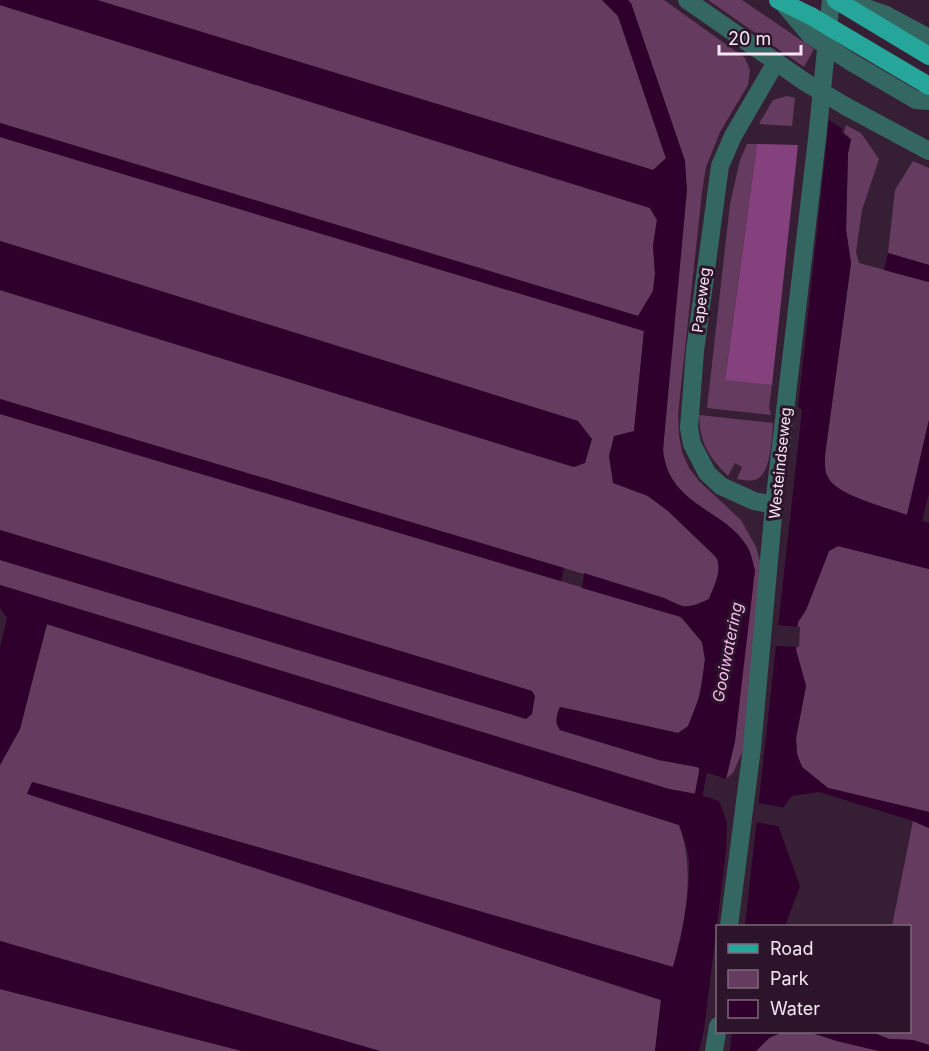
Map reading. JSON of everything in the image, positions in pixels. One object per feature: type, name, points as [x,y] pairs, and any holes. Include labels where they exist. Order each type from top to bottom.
[{"type":"main road","points":[[836,0],[852,5],[929,56]]},
{"type":"main road","points":[[780,1],[811,16],[929,86]]},
{"type":"street","points":[[687,0],[805,82],[929,151]]},
{"type":"street","name":"Westeindseweg","points":[[729,925],[752,748],[774,505],[831,0]]},
{"type":"street","points":[[780,1],[810,35],[916,100],[929,101]]},
{"type":"street","points":[[852,5],[884,14],[929,38]]},
{"type":"street","name":"Papeweg","points":[[774,505],[754,501],[721,486],[707,473],[692,444],[689,428],[695,351],[720,166],[733,136],[776,62]]},
{"type":"street","points":[[714,1051],[716,1033]]},
{"type":"green space","points":[[97,0],[602,0],[618,16],[666,159],[653,170]]},
{"type":"green space","points":[[628,0],[664,0],[745,58],[750,70],[748,85],[720,132],[706,167],[678,414],[682,452],[689,468],[699,481],[741,520],[756,547],[761,564],[746,744],[733,773],[726,779],[735,741],[748,548],[734,531],[679,488],[666,465],[663,450],[685,161]]},
{"type":"green space","points":[[708,0],[742,0],[814,49],[804,67]]},
{"type":"green space","points":[[0,5],[650,208],[657,220],[653,246],[655,273],[653,291],[638,316],[0,123]]},
{"type":"green space","points":[[787,96],[795,98],[792,126],[759,124],[773,100]]},
{"type":"green space","points":[[846,125],[861,133],[879,159],[862,210],[856,252],[859,263],[929,282],[929,420],[907,515],[843,491],[829,479],[826,470],[825,455],[851,263],[846,230],[848,153],[851,139],[844,132]]},
{"type":"green space","points":[[0,137],[644,331],[634,431],[613,482],[648,496],[668,511],[716,557],[718,573],[709,599],[691,606],[682,605],[0,399],[0,290],[574,467],[578,421],[0,241]]},
{"type":"green space","points":[[747,144],[757,144],[725,379],[772,385],[769,407],[771,415],[707,408],[730,204],[740,160]]},
{"type":"green space","points":[[913,161],[929,168],[929,265],[888,253],[895,190]]},
{"type":"green space","points":[[0,414],[681,617],[702,642],[705,659],[695,712],[688,727],[678,733],[560,707],[556,723],[560,730],[659,760],[697,767],[702,771],[696,794],[669,789],[0,585],[0,560],[510,714],[535,697],[532,691],[0,530]]},
{"type":"green space","points":[[699,415],[773,423],[770,454],[762,475],[752,480],[737,479],[742,467],[735,463],[728,476],[706,448],[701,434]]},
{"type":"green space","points":[[838,546],[929,569],[929,812],[828,788],[802,767],[797,754],[796,738],[806,686],[796,650],[798,622],[806,610],[829,551]]},
{"type":"green space","points":[[46,624],[679,825],[687,860],[688,878],[685,914],[673,967],[33,782],[27,793],[661,1000],[655,1051],[380,1051],[0,941],[0,765],[20,729]]},
{"type":"green space","points":[[913,821],[929,828],[929,1045],[913,1040],[889,1039],[874,1033],[911,1033],[911,925],[892,925]]},
{"type":"green space","points":[[0,989],[242,1051],[0,1051]]},
{"type":"green space","points":[[781,1033],[812,1033],[879,1051],[756,1051],[769,1038]]},
{"type":"shaded area","points":[[757,144],[798,145],[772,385],[725,380]]},
{"type":"water","points":[[0,0],[97,0],[653,170],[666,158],[618,16],[602,0],[628,0],[631,3],[685,161],[687,190],[663,450],[667,469],[675,484],[686,496],[738,535],[749,551],[755,570],[735,741],[726,779],[697,767],[659,760],[560,730],[557,721],[560,707],[678,733],[688,726],[700,695],[705,659],[702,642],[681,617],[582,588],[584,573],[664,598],[683,607],[696,605],[709,599],[717,578],[719,567],[716,557],[668,511],[648,496],[613,483],[609,456],[614,436],[634,431],[644,331],[0,137],[0,123],[638,316],[653,291],[655,273],[653,246],[657,220],[650,208],[0,5]]},
{"type":"water","points":[[838,0],[856,0],[842,133],[851,140],[848,153],[846,230],[851,263],[825,455],[826,470],[829,479],[843,491],[907,515],[929,420],[929,493],[922,521],[929,523],[929,569],[838,546],[829,551],[806,610],[798,622],[796,650],[806,686],[796,738],[797,754],[802,767],[828,788],[929,812],[929,828],[819,792],[792,796],[784,806],[779,828],[800,886],[785,925],[745,925],[802,410],[798,407],[828,130]]},
{"type":"water","points":[[0,241],[578,421],[592,439],[585,463],[574,467],[0,290]]},
{"type":"water","points":[[888,253],[929,265],[929,282],[884,270]]},
{"type":"water","points":[[0,399],[564,568],[561,581],[0,414]]},
{"type":"water","points":[[0,530],[532,691],[535,696],[532,714],[526,719],[0,560]]},
{"type":"water","points":[[0,585],[669,789],[719,801],[727,823],[726,851],[704,1030],[699,1051],[655,1051],[661,1000],[27,794],[32,782],[673,967],[685,914],[689,873],[688,851],[679,825],[47,624],[20,729],[0,765],[0,648],[7,618],[0,608]]},
{"type":"water","points":[[0,941],[380,1051],[242,1051],[0,989]]},
{"type":"water","points":[[732,1033],[781,1033],[769,1038],[756,1051],[730,1051]]},
{"type":"water","points":[[812,1033],[874,1033],[889,1039],[913,1040],[929,1045],[929,1051],[879,1051]]},
{"type":"pier","points":[[835,0],[858,0],[844,130],[826,118]]},
{"type":"pier","points":[[776,625],[800,627],[799,647],[774,646]]},
{"type":"pier","points":[[757,803],[786,808],[782,827],[755,822]]},
{"type":"waterway","name":"Gooiwatering","points":[[697,804],[705,761]]}]
